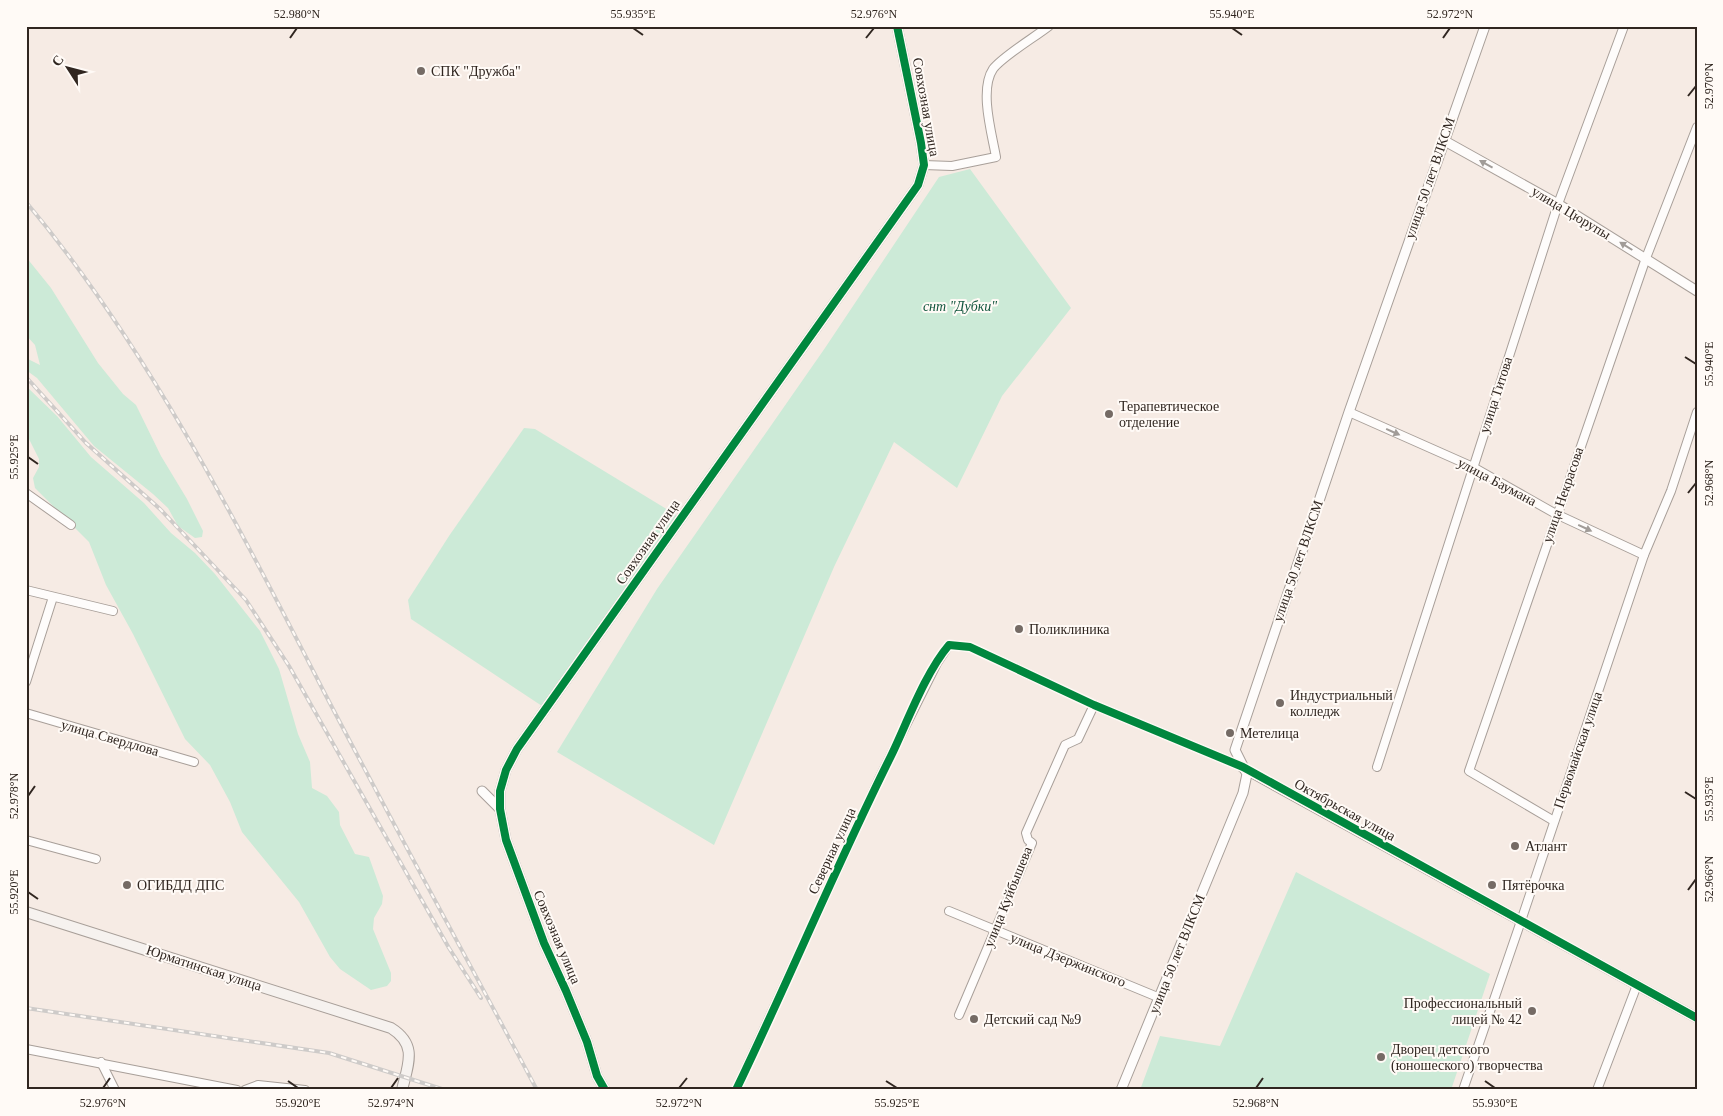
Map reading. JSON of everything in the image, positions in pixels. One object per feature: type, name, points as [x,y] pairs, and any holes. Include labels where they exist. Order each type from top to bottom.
[{"type":"main road","name":"Юрматинская улица","points":[[26,912],[382,1024],[400,1033],[409,1048],[410,1056],[402,1090]]},
{"type":"street","name":"Совхозная улица","points":[[605,1090],[598,1076],[587,1042],[544,944],[515,868],[500,809],[502,779],[517,749],[918,185],[924,165],[897,26]]},
{"type":"street","points":[[924,165],[952,166],[996,157],[988,106],[989,77],[997,65],[1049,26]]},
{"type":"street","name":"улица 50 лет ВЛКСМ","points":[[1121,1090],[1243,793],[1247,774],[1235,750],[1349,412],[1443,140],[1485,26]]},
{"type":"street","name":"улица Титова","points":[[1377,767],[1558,204],[1624,26]]},
{"type":"street","name":"улица Некрасова","points":[[1554,821],[1468,771],[1646,258],[1697,127]]},
{"type":"street","name":"улица Цюрупы","points":[[1443,140],[1558,204],[1697,291]]},
{"type":"street","name":"улица Баумана","points":[[1349,412],[1473,467],[1556,514],[1644,555]]},
{"type":"street","name":"Первомайская улица","points":[[1463,1090],[1522,921],[1644,555],[1671,491],[1697,412]]},
{"type":"street","points":[[26,493],[70,525]]},
{"type":"street","points":[[26,590],[113,611]]},
{"type":"street","points":[[26,682],[53,597]]},
{"type":"street","name":"Северная улица","points":[[736,1090],[879,779],[937,663],[949,645],[970,647]]},
{"type":"street","name":"Октябрьская улица","points":[[970,647],[1094,704],[1243,768],[1697,1018]]},
{"type":"street","name":"улица Куйбышева","points":[[959,1015],[1032,843],[1028,840],[1026,833],[1065,745],[1078,740],[1094,704]]},
{"type":"street","name":"улица Свердлова","points":[[26,713],[194,762]]},
{"type":"street","points":[[482,791],[500,809]]},
{"type":"street","points":[[26,840],[96,859]]},
{"type":"street","name":"улица Дзержинского","points":[[949,911],[1160,998]]},
{"type":"street","points":[[1597,1090],[1637,985]]},
{"type":"street","points":[[26,1049],[233,1088]]},
{"type":"street","points":[[101,1062],[115,1090]]},
{"type":"street","points":[[245,1090],[258,1085],[305,1090]]},
{"type":"green space","name":"снт \"Дубки\"","points":[[970,169],[1071,308],[1002,396],[957,488],[894,442],[834,567],[714,845],[557,752],[657,589],[825,348],[939,177]]},
{"type":"green space","points":[[26,257],[51,288],[98,363],[123,394],[136,405],[161,456],[187,499],[203,531],[202,537],[195,538],[178,526],[168,508],[94,446],[37,378],[26,370],[26,358],[40,365],[35,345],[26,335]]},
{"type":"green space","points":[[26,386],[57,416],[91,457],[144,503],[171,533],[195,553],[215,574],[260,631],[279,669],[298,734],[310,762],[312,788],[327,796],[339,812],[340,825],[355,854],[369,857],[383,896],[382,904],[374,918],[373,929],[391,973],[391,981],[387,986],[371,990],[340,969],[330,957],[299,902],[242,832],[230,802],[210,765],[185,739],[133,634],[106,585],[89,542],[35,488],[33,478],[39,467],[39,459],[26,433]]},
{"type":"green space","points":[[524,428],[535,429],[678,516],[542,706],[411,619],[408,600],[449,536]]},
{"type":"green space","points":[[1296,872],[1490,974],[1451,1090],[1140,1090],[1160,1036],[1220,1046]]},
{"type":"railway","points":[[26,202],[70,257],[111,316],[188,437],[537,1090]]},
{"type":"railway","points":[[26,377],[86,443],[160,509],[246,600],[289,666],[449,948],[481,998]]},
{"type":"railway","points":[[26,1008],[329,1053],[445,1090]]},
{"type":"cycle path","points":[[605,1090],[597,1076],[587,1042],[544,943],[506,840],[500,809],[500,791],[506,770],[517,749],[918,185],[924,165],[897,26]]},
{"type":"cycle path","points":[[736,1090],[917,699],[940,656],[949,645],[970,647],[1094,705],[1243,767],[1697,1018]]},
{"type":"place","name":"СПК \"Дружба\"","points":[[421,71]]},
{"type":"place","name":"Терапевтическое отделение","points":[[1109,414]]},
{"type":"place","name":"Поликлиника","points":[[1019,629]]},
{"type":"place","name":"Индустриальный колледж","points":[[1280,703]]},
{"type":"place","name":"Метелица","points":[[1230,733]]},
{"type":"place","name":"Атлант","points":[[1515,846]]},
{"type":"place","name":"ОГИБДД ДПС","points":[[127,885]]},
{"type":"place","name":"Пятёрочка","points":[[1492,885]]},
{"type":"place","name":"Профессиональный лицей № 42","points":[[1532,1011]]},
{"type":"place","name":"Детский сад №9","points":[[974,1019]]},
{"type":"place","name":"Дворец детского (юношеского) творчества","points":[[1381,1057]]}]
